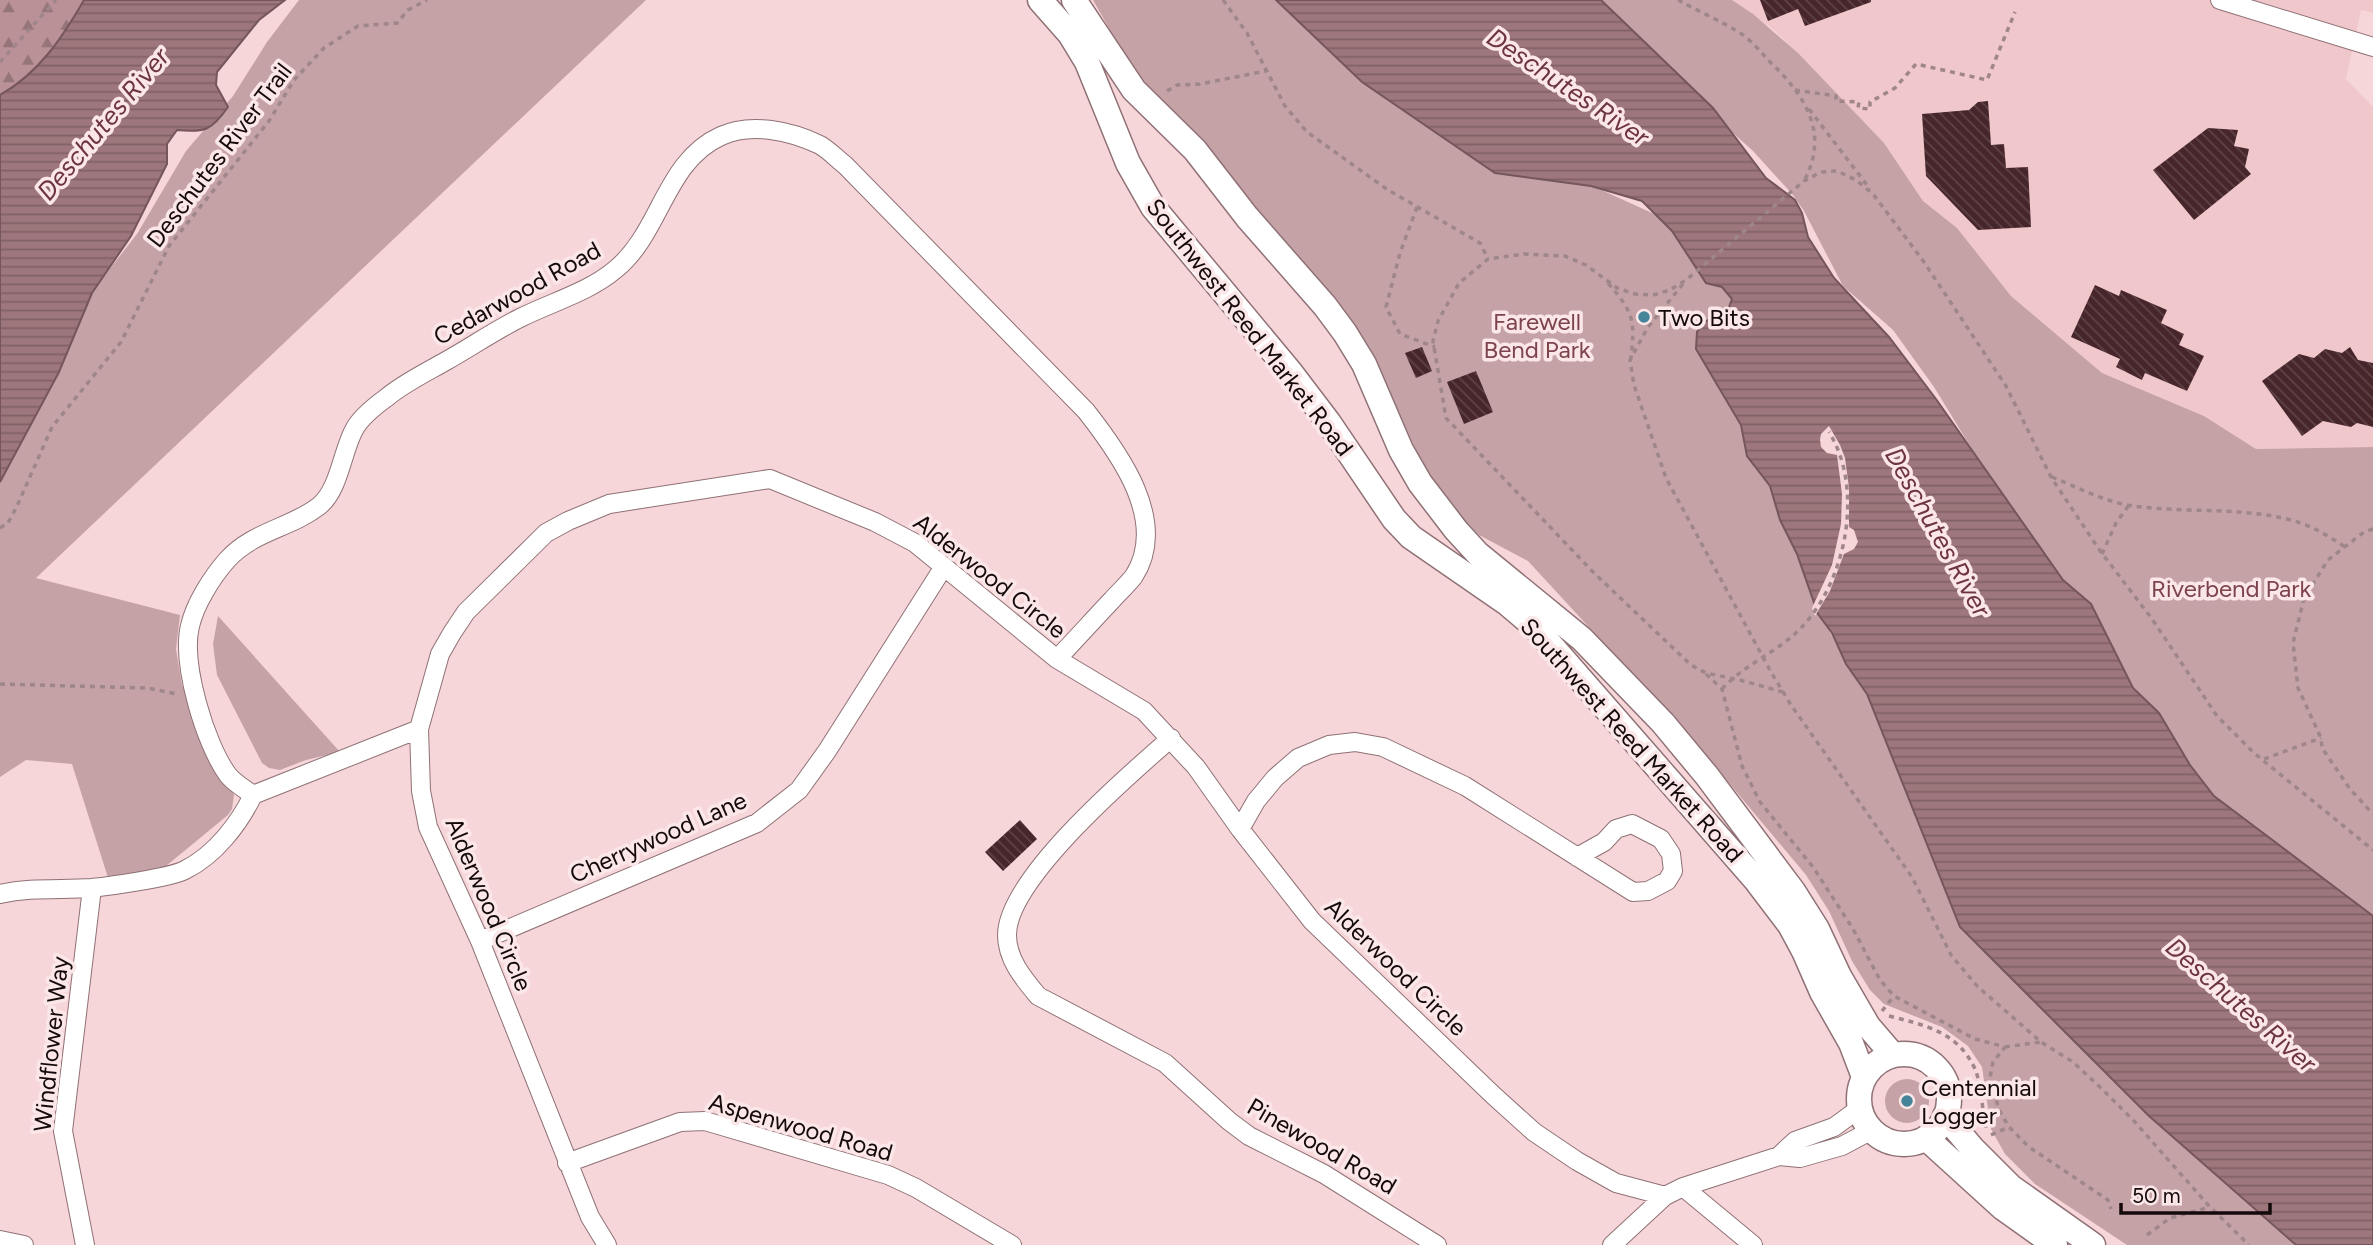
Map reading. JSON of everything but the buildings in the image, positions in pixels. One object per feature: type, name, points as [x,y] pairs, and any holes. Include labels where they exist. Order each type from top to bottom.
[{"type":"main road","name":"Southwest Reed Market Road","points":[[1040,0],[1070,34],[1087,62],[1128,163],[1153,207],[1291,373],[1394,519],[1411,537],[1508,604],[1535,627],[1755,879],[1790,925],[1822,992],[1851,1043],[1864,1077],[1859,1098],[1860,1108]]},
{"type":"main road","name":"Southwest Reed Market Road","points":[[1074,0],[1134,90],[1195,150],[1247,217],[1325,306],[1345,333],[1364,364],[1401,450],[1420,483],[1456,530],[1479,554],[1582,639],[1663,723],[1707,776],[1793,891],[1817,929],[1839,976],[1868,1026],[1893,1055]]},
{"type":"main road","points":[[1860,1108],[1872,1130],[1884,1139],[1912,1143],[1926,1138],[1938,1128],[1949,1102],[1947,1088],[1938,1070],[1921,1057],[1893,1055],[1882,1060],[1864,1077]]},
{"type":"main road","points":[[1945,1116],[2011,1187],[2093,1245]]},
{"type":"main road","points":[[1926,1138],[2003,1208],[2055,1245]]},
{"type":"street","points":[[2220,0],[2373,47]]},
{"type":"street","name":"Cedarwood Road","points":[[253,795],[229,776],[217,755],[196,697],[188,649],[190,626],[213,579],[227,560],[247,542],[320,505],[329,493],[355,429],[365,416],[387,397],[417,376],[519,318],[593,285],[616,269],[633,252],[679,171],[695,152],[721,136],[749,127],[793,135],[821,146],[845,165],[1086,411],[1114,446],[1135,485],[1145,519],[1144,547],[1134,576],[1057,659]]},
{"type":"street","name":"Alderwood Circle","points":[[607,1245],[590,1217],[480,941],[428,827],[421,791],[419,729],[440,654],[466,612],[546,533],[609,504],[770,479],[875,522],[915,543],[1057,659],[1144,710],[1196,767],[1240,829],[1312,920],[1493,1096],[1534,1132],[1577,1161],[1616,1183],[1664,1196]]},
{"type":"street","name":"Cherrywood Lane","points":[[480,941],[757,823],[785,803],[799,790],[827,751],[943,568]]},
{"type":"street","points":[[0,894],[43,889],[92,888],[185,870],[221,842],[242,817],[253,795],[419,729]]},
{"type":"street","name":"Pinewood Road","points":[[1171,738],[1073,831],[1035,875],[1014,906],[1007,933],[1010,955],[1023,978],[1038,996],[1165,1063],[1249,1136],[1324,1174],[1437,1245]]},
{"type":"street","points":[[1240,829],[1275,778],[1298,758],[1329,745],[1355,742],[1383,747],[1465,786],[1577,857],[1633,892],[1648,891],[1667,881],[1673,871],[1671,855],[1661,839],[1632,824],[1616,829],[1604,842],[1577,857]]},
{"type":"street","name":"Windflower Way","points":[[85,1245],[63,1130],[92,888]]},
{"type":"street","points":[[1779,1156],[1795,1141],[1834,1127],[1860,1108]]},
{"type":"street","name":"Aspenwood Road","points":[[567,1163],[680,1122],[705,1121],[888,1175],[916,1188],[1012,1245]]},
{"type":"street","points":[[1612,1245],[1664,1196],[1779,1156],[1800,1158],[1842,1146],[1872,1130]]},
{"type":"street","points":[[1683,1188],[1753,1245]]},
{"type":"street","points":[[0,1240],[24,1245]]},
{"type":"path","points":[[0,62],[56,0]]},
{"type":"path","name":"Deschutes River Trail","points":[[0,528],[8,523],[17,506],[52,427],[121,342],[169,246],[269,121],[294,80],[324,48],[358,26],[397,23],[408,10],[427,0]]},
{"type":"path","points":[[1223,0],[1247,33],[1285,106],[1307,132],[1388,190],[1480,243],[1488,259]]},
{"type":"path","points":[[1678,0],[1743,35],[1788,79],[1808,109],[1814,134],[1813,163],[1804,181]]},
{"type":"path","points":[[1795,90],[1836,96],[1836,101],[1859,103],[1858,108],[1870,109],[1870,102],[1895,88],[1916,64],[1987,80],[2015,12]]},
{"type":"path","points":[[1164,92],[1177,85],[1200,84],[1266,71]]},
{"type":"path","points":[[1795,90],[1924,262],[2006,386],[2051,477],[2217,716],[2254,753],[2373,850]]},
{"type":"path","points":[[1874,194],[1856,180],[1837,171],[1821,172],[1804,181],[1686,280],[1670,290],[1644,295],[1617,288],[1586,265],[1565,257],[1524,254],[1488,259],[1459,283],[1438,321],[1433,341],[1437,374],[1446,418],[1594,573],[1685,659],[1706,673],[1722,689],[1742,766],[1760,802],[1813,867],[1853,929],[1880,980],[1894,996],[1975,1039],[2005,1046],[2041,1042]]},
{"type":"path","points":[[1417,206],[1400,253],[1386,307],[1400,334],[1435,347]]},
{"type":"path","points":[[1604,278],[1625,303],[1635,326],[1630,360],[1640,406],[1666,478],[1783,692],[1912,877],[1951,955],[1977,986],[2041,1042],[2073,1062],[2102,1089],[2210,1207],[2249,1245]]},
{"type":"path","points":[[1630,360],[1647,327],[1686,280]]},
{"type":"path","points":[[1722,689],[1732,678],[1805,624],[1826,590],[1839,557],[1846,522],[1847,489],[1842,460],[1829,432]]},
{"type":"path","points":[[2051,477],[2129,505],[2288,519],[2319,531],[2345,547]]},
{"type":"path","points":[[2102,554],[2116,523],[2129,505]]},
{"type":"path","points":[[2373,529],[2364,532],[2328,560],[2304,598],[2293,643],[2298,688],[2321,738],[2322,748],[2350,789],[2373,814]]},
{"type":"path","points":[[1706,673],[1783,692]]},
{"type":"path","points":[[0,684],[147,688],[196,697]]},
{"type":"path","points":[[2264,759],[2321,738]]},
{"type":"path","points":[[1894,996],[1879,1015],[1942,1032],[1961,1047],[1975,1070],[1987,1136],[2009,1128]]},
{"type":"path","points":[[2005,1046],[1993,1062],[1990,1078],[1998,1110],[2009,1128],[2029,1147],[2108,1200],[2111,1209]]},
{"type":"path","points":[[2147,1235],[2171,1218],[2210,1207]]},
{"type":"shaded area","points":[[1732,0],[2373,0],[2373,13],[2361,10],[2346,79],[2373,107],[2373,447],[2256,449],[2204,416],[2102,373],[2011,296],[1957,228],[1923,201],[1884,143],[1774,30]]},
{"type":"green space","points":[[0,0],[84,0],[48,54],[26,76],[0,95]]},
{"type":"green space","points":[[299,0],[646,0],[36,578],[180,615],[176,649],[182,685],[234,795],[232,809],[228,815],[166,866],[152,874],[110,884],[72,764],[26,760],[0,777],[0,409],[137,234],[186,151],[233,96],[267,42]]},
{"type":"green space","name":"Farewell Bend Park","points":[[1093,0],[1329,0],[1531,158],[1672,222],[1732,299],[1741,425],[1747,456],[1770,486],[1780,520],[1797,554],[1813,598],[1846,664],[2310,1245],[2127,1245],[2035,1184],[2005,1154],[1991,1129],[1982,1067],[1968,1046],[1942,1027],[1884,1004],[1870,990],[1852,961],[1829,911],[1806,875],[1693,740],[1528,561],[1479,535],[1450,505],[1419,457],[1368,349],[1139,81]]},
{"type":"green space","name":"Riverbend Park","points":[[1600,0],[1732,0],[1753,14],[1798,53],[1884,143],[1923,201],[1957,228],[2011,296],[2102,373],[2204,416],[2256,449],[2373,447],[2373,935],[2190,781],[1934,387],[1893,330],[1843,286],[1793,195],[1753,151],[1669,76]]},
{"type":"green space","points":[[218,616],[340,752],[306,760],[280,770],[269,768],[262,763],[217,675],[213,644]]},
{"type":"green space","points":[[1907,1079],[1923,1085],[1929,1101],[1923,1117],[1907,1123],[1891,1117],[1885,1101],[1891,1085]]},
{"type":"water","name":"Deschutes River","points":[[84,0],[285,0],[259,20],[217,72],[216,85],[228,107],[222,115],[212,125],[201,130],[177,130],[167,144],[167,164],[131,236],[92,293],[59,372],[0,482],[0,95],[26,76],[48,54]]},
{"type":"water","name":"Deschutes River","points":[[1276,0],[1601,0],[1713,108],[1766,178],[1795,200],[1802,213],[1808,237],[1834,278],[1889,337],[1936,399],[2063,580],[2091,604],[2133,688],[2159,713],[2190,765],[2214,796],[2373,916],[2373,1245],[2296,1245],[2149,1116],[1960,927],[1867,694],[1846,664],[1832,633],[1818,614],[1797,554],[1780,520],[1770,486],[1747,456],[1741,425],[1696,349],[1697,332],[1705,322],[1729,307],[1732,299],[1722,287],[1706,283],[1672,231],[1642,201],[1591,186],[1495,173],[1362,82]]},
{"type":"pier","points":[[1829,426],[1845,458],[1849,488],[1849,527],[1854,530],[1858,542],[1854,549],[1844,554],[1830,591],[1815,616],[1812,608],[1832,565],[1841,524],[1842,494],[1837,455],[1827,453],[1821,447],[1820,440],[1821,434]]},
{"type":"place","name":"Two Bits","points":[[1644,317]]},
{"type":"place","name":"Centennial Logger","points":[[1907,1101]]}]
